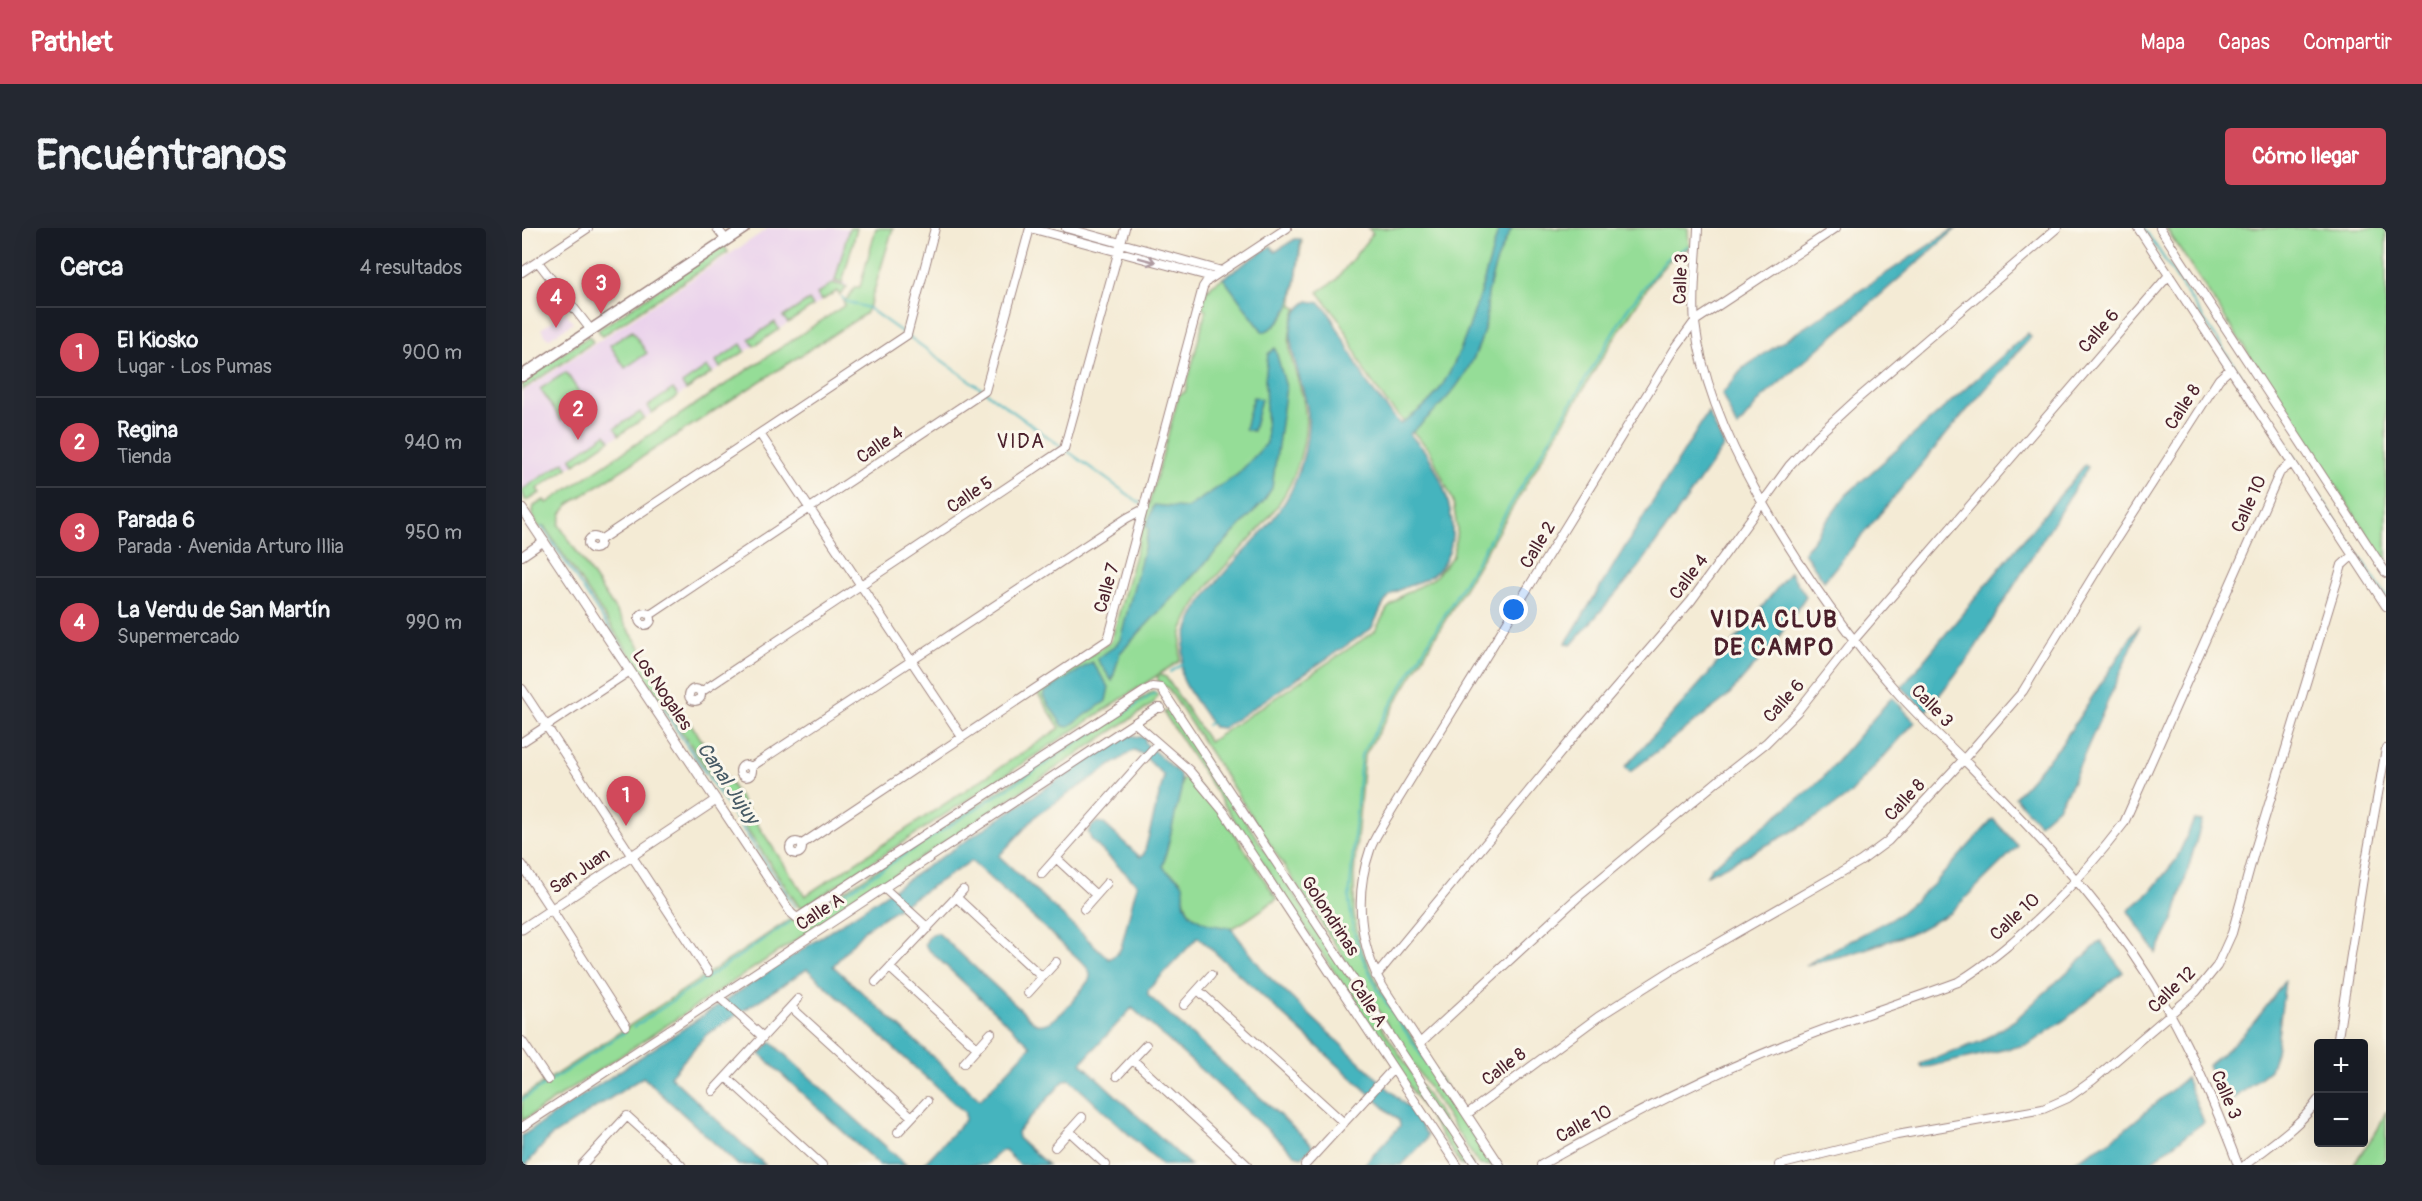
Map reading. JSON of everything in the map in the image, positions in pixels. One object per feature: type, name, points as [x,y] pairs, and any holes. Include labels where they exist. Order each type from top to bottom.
[{"type":"main road","points":[[522,376],[744,228]]},
{"type":"street","points":[[522,272],[588,228]]},
{"type":"street","points":[[717,228],[726,240]]},
{"type":"street","points":[[600,540],[907,335],[935,228]]},
{"type":"street","points":[[1030,228],[1212,277],[1287,228]]},
{"type":"street","name":"Calle 4","points":[[650,615],[985,392],[1030,228]]},
{"type":"street","points":[[1066,228],[1222,271]]},
{"type":"street","name":"Calle 5","points":[[701,692],[1064,449],[1125,228]]},
{"type":"street","name":"Calle 3","points":[[1698,228],[1695,321],[1701,355],[1729,436],[1762,501],[1806,575],[1854,640],[1895,690],[2009,806],[2075,879],[2119,934],[2150,979],[2202,1075],[2238,1165]]},
{"type":"street","name":"Calle 2","points":[[1500,1165],[1376,976],[1364,939],[1360,911],[1361,884],[1370,849],[1676,347],[1695,321],[1836,228]]},
{"type":"street","name":"Calle 4","points":[[1376,976],[1571,740],[1691,601],[1762,501],[1816,436],[2057,228]]},
{"type":"street","points":[[2138,228],[2386,606]]},
{"type":"street","points":[[2160,228],[2386,573]]},
{"type":"street","points":[[538,262],[591,330]]},
{"type":"street","name":"Calle 6","points":[[1420,1043],[1577,898],[1766,743],[1797,712],[1854,640],[2169,275]]},
{"type":"street","name":"Calle 7","points":[[802,844],[1108,640],[1203,287],[1212,277]]},
{"type":"street","name":"Calle 8","points":[[1467,1114],[1598,1017],[1677,967],[1861,861],[1888,841],[1964,760],[2023,691],[2103,560],[2219,379],[2230,369]]},
{"type":"street","points":[[760,434],[962,737]]},
{"type":"street","name":"Calle 10","points":[[1541,1165],[1602,1131],[1727,1069],[1803,1037],[1958,981],[1982,967],[2103,851],[2124,823],[2280,472],[2292,463]]},
{"type":"street","name":"Los Nogales","points":[[522,509],[791,914],[797,918]]},
{"type":"street","points":[[751,767],[1127,518],[1144,509]]},
{"type":"street","points":[[522,556],[544,541]]},
{"type":"street","name":"Calle 12","points":[[1779,1165],[1897,1135],[2043,1109],[2068,1098],[2093,1080],[2196,992],[2217,966],[2232,933],[2254,853],[2342,565],[2353,555]]},
{"type":"street","points":[[522,742],[630,671]]},
{"type":"street","name":"Golondrinas","points":[[797,918],[1148,689],[1157,687],[1171,701],[1476,1165]]},
{"type":"street","points":[[522,689],[708,972]]},
{"type":"street","name":"Calle A","points":[[522,1127],[1136,723],[1153,715],[1171,701]]},
{"type":"street","name":"Calle A","points":[[1136,723],[1203,784],[1224,812],[1457,1165]]},
{"type":"street","points":[[1042,874],[1158,743]]},
{"type":"street","points":[[2338,1039],[2386,749]]},
{"type":"street","name":"San Juan","points":[[522,929],[716,800]]},
{"type":"street","points":[[1056,858],[1096,895]]},
{"type":"street","points":[[522,865],[626,1026]]},
{"type":"street","points":[[1084,909],[1107,884]]},
{"type":"street","points":[[884,888],[928,928]]},
{"type":"street","points":[[876,982],[963,890]]},
{"type":"street","points":[[956,897],[1042,977]]},
{"type":"street","points":[[1028,993],[1056,962]]},
{"type":"street","points":[[890,968],[977,1048]]},
{"type":"street","points":[[1184,1005],[1211,975]]},
{"type":"street","points":[[1198,990],[1344,1123]]},
{"type":"street","points":[[719,997],[763,1037]]},
{"type":"street","points":[[713,1091],[798,999]]},
{"type":"street","points":[[791,1007],[912,1117]]},
{"type":"street","points":[[964,1063],[991,1033]]},
{"type":"street","points":[[522,1041],[548,1080]]},
{"type":"street","points":[[1117,1076],[1146,1045]]},
{"type":"street","points":[[1132,1060],[1247,1165]]},
{"type":"street","points":[[1305,1165],[1393,1069]]},
{"type":"street","points":[[726,1077],[822,1165]]},
{"type":"street","points":[[898,1132],[927,1101]]},
{"type":"street","points":[[2245,1165],[2292,1129],[2314,1106]]},
{"type":"street","points":[[582,1165],[627,1116],[681,1165]]},
{"type":"street","points":[[1055,1147],[1082,1117]]},
{"type":"street","points":[[1069,1131],[1106,1165]]},
{"type":"shaded area","points":[[769,228],[857,228],[842,282],[847,284],[844,292],[840,295],[837,291],[537,489],[540,493],[525,500],[522,495],[522,392]]},
{"type":"shaded area","points":[[566,312],[573,323],[548,339],[541,329]]},
{"type":"green space","points":[[849,228],[857,228],[842,283],[835,281]]},
{"type":"green space","points":[[876,228],[893,228],[865,314],[569,504],[562,513],[559,525],[805,896],[1060,728],[1036,691],[1111,642],[1179,395],[1185,392],[1206,310],[1202,309],[1207,288],[1210,289],[1211,286],[1271,246],[1275,252],[1295,239],[1302,240],[1292,306],[1297,308],[1290,337],[1292,360],[1306,418],[1304,442],[1298,466],[1271,515],[1222,570],[1193,608],[1182,633],[1180,661],[1159,674],[1166,677],[1209,742],[1375,631],[1387,609],[1401,596],[1434,578],[1453,556],[1457,529],[1453,501],[1430,451],[1386,402],[1365,372],[1341,322],[1318,292],[1336,280],[1373,233],[1368,228],[1688,228],[1689,248],[1673,256],[1653,279],[1608,348],[1364,756],[1354,875],[1354,913],[1360,945],[1380,988],[1497,1165],[1479,1165],[1168,688],[1158,682],[1158,675],[804,907],[799,907],[544,526],[540,528],[532,515],[534,506],[544,500],[547,503],[845,305],[843,301],[848,298],[855,287],[860,287]]},
{"type":"green space","points":[[2166,228],[2386,228],[2386,563]]},
{"type":"green space","points":[[724,246],[728,252],[602,336],[598,330]]},
{"type":"green space","points":[[833,283],[847,287],[840,295],[837,291],[821,301],[817,294]]},
{"type":"green space","points":[[809,300],[813,306],[788,323],[783,317]]},
{"type":"green space","points":[[775,322],[779,329],[754,346],[749,339]]},
{"type":"green space","points":[[632,331],[647,353],[625,368],[610,345]]},
{"type":"green space","points":[[589,336],[593,342],[522,390],[522,381]]},
{"type":"green space","points":[[741,344],[745,351],[720,368],[716,361]]},
{"type":"green space","points":[[707,367],[712,373],[686,390],[682,384]]},
{"type":"green space","points":[[566,372],[586,403],[561,420],[540,389]]},
{"type":"green space","points":[[673,389],[678,396],[652,413],[648,406]]},
{"type":"green space","points":[[640,412],[644,418],[619,435],[615,428]]},
{"type":"green space","points":[[606,434],[610,440],[575,464],[571,458]]},
{"type":"green space","points":[[564,462],[568,468],[537,489],[540,493],[525,500],[522,490]]},
{"type":"green space","points":[[1153,691],[1158,694],[1153,704],[522,1121],[522,1097],[792,918],[796,922]]},
{"type":"green space","points":[[1173,711],[1473,1165],[1461,1165],[1164,713]]},
{"type":"green space","points":[[1189,776],[1216,805],[1277,899],[1234,927],[1222,929],[1197,919],[1186,906],[1180,879],[1165,870],[1163,866],[1182,780]]},
{"type":"green space","points":[[2386,1111],[2386,1165],[2353,1165],[2366,1147],[2368,1147]]},
{"type":"water","points":[[1499,228],[1512,228],[1493,273],[1488,294],[1485,326],[1480,343],[1465,373],[1446,399],[1410,434],[1428,455],[1446,494],[1450,509],[1452,538],[1443,564],[1433,575],[1392,594],[1383,605],[1371,629],[1223,728],[1213,727],[1182,676],[1187,632],[1197,609],[1212,587],[1267,527],[1283,505],[1298,474],[1308,432],[1308,415],[1291,339],[1292,324],[1297,311],[1308,301],[1320,303],[1328,311],[1369,386],[1400,424],[1431,400],[1449,373],[1467,333]]},
{"type":"water","points":[[1957,228],[1761,399],[1737,428],[1722,394],[1743,368]]},
{"type":"water","points":[[1295,239],[1301,239],[1296,279],[1289,306],[1274,326],[1263,332],[1223,278],[1271,246],[1275,252]]},
{"type":"water","points":[[2028,333],[2031,337],[1824,581],[1804,552],[1846,495]]},
{"type":"water","points":[[1275,348],[1286,387],[1272,488],[1263,502],[1120,653],[1112,681],[1097,659],[1120,640],[1149,529],[1146,527],[1154,505],[1187,508],[1237,475],[1267,443],[1265,380],[1268,354]]},
{"type":"water","points":[[1253,397],[1261,399],[1253,431],[1245,429]]},
{"type":"water","points":[[1708,412],[1724,446],[1639,567],[1571,645],[1566,643]]},
{"type":"water","points":[[2085,465],[2088,467],[1970,656],[1926,712],[1902,687]]},
{"type":"water","points":[[1790,572],[1806,596],[1776,641],[1727,697],[1630,772],[1625,767],[1705,678]]},
{"type":"water","points":[[2139,625],[2071,785],[2058,807],[2039,824],[2015,797],[2061,745]]},
{"type":"water","points":[[1092,662],[1109,687],[1106,701],[1068,727],[1063,726],[1043,696],[1045,692]]},
{"type":"water","points":[[1892,697],[1915,722],[1849,795],[1799,828],[1707,875],[1711,868],[1820,781]]},
{"type":"water","points":[[1130,735],[1145,738],[1145,743],[1180,774],[1181,790],[1163,866],[1166,871],[1182,882],[1189,912],[1208,924],[1231,928],[1266,974],[1414,1113],[1427,1135],[1426,1140],[1402,1165],[1364,1165],[1400,1126],[1399,1121],[1198,937],[1148,990],[1148,995],[1311,1144],[1312,1147],[1302,1157],[1297,1156],[1132,1008],[1081,1063],[1190,1165],[1162,1165],[1069,1079],[1064,1081],[1017,1132],[1018,1138],[1048,1165],[1020,1165],[1005,1151],[1001,1151],[986,1165],[923,1165],[965,1120],[965,1113],[807,969],[706,1035],[670,1076],[765,1165],[738,1165],[643,1077],[550,1137],[526,1165],[522,1165],[522,1136],[1119,739]],"holes":[[[1134,750],[1142,754],[1164,776],[1144,854],[1140,857],[1103,823],[1098,822],[1088,832],[1092,841],[1137,884],[1121,948],[1109,959],[999,856],[1037,815]],[[971,861],[1082,962],[1090,975],[1089,980],[1066,1009],[1051,1021],[1036,1024],[938,933],[930,936],[925,944],[927,948],[1031,1046],[980,1100],[833,966],[865,929]]]},
{"type":"water","points":[[1993,819],[2018,846],[1950,913],[1915,932],[1853,953],[1806,965],[1898,915],[1933,885]]},
{"type":"water","points":[[2194,820],[2202,821],[2174,918],[2156,953],[2128,911],[2150,892],[2176,860]]},
{"type":"water","points":[[2101,941],[2123,972],[2066,1019],[2029,1044],[1923,1068],[1920,1064],[1982,1041],[2015,1020]]},
{"type":"water","points":[[2285,980],[2276,1052],[2270,1070],[2226,1105],[2208,1065],[2251,1026]]},
{"type":"water","points":[[771,1042],[906,1165],[879,1165],[760,1054]]},
{"type":"water","points":[[2186,1078],[2204,1122],[2149,1163],[2145,1165],[2068,1165],[2112,1140]]},
{"type":"waterway","points":[[2144,228],[2386,597]]},
{"type":"waterway","points":[[1494,1165],[1378,990],[1361,954],[1353,929],[1349,900],[1361,755],[1628,308],[1666,259],[1688,246]]},
{"type":"waterway","points":[[842,297],[845,301],[868,308],[903,333]]},
{"type":"waterway","points":[[908,336],[1062,447]]},
{"type":"waterway","points":[[1066,450],[1140,503]]},
{"type":"waterway","name":"Canal Jujuy","points":[[542,527],[632,663]]},
{"type":"waterway","points":[[1170,672],[1183,664]]},
{"type":"waterway","name":"Canal Jujuy","points":[[639,673],[795,907]]},
{"type":"waterway","points":[[802,921],[1155,693]]},
{"type":"waterway","points":[[634,1027],[790,922]]},
{"type":"waterway","points":[[522,1100],[625,1032]]},
{"type":"place","name":"Parada 6","points":[[601,314]]},
{"type":"place","name":"La Verdu de San Martín","points":[[556,328]]},
{"type":"place","name":"Regina","points":[[578,440]]},
{"type":"place","name":"El Kiosko","points":[[626,826]]},
{"type":"district","name":"VIDA","points":[[1021,441]]},
{"type":"district","name":"VIDA CLUB DE CAMPO","points":[[1774,633]]}]
